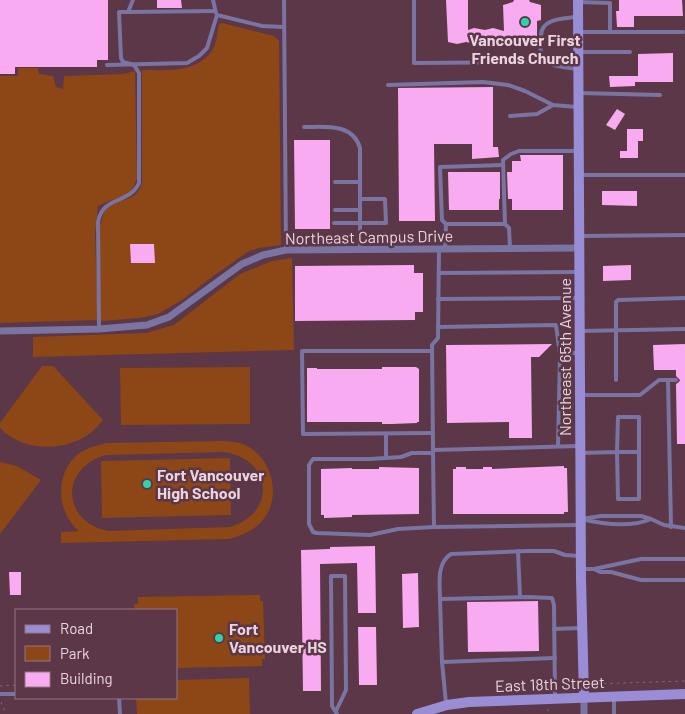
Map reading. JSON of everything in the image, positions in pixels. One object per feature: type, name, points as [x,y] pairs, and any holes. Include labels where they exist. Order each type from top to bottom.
[{"type":"street","name":"Northeast 65th Avenue","points":[[578,1],[581,569],[584,714]]},
{"type":"street","name":"Northeast Campus Drive","points":[[0,332],[99,329],[147,325],[169,317],[242,264],[262,255],[286,250],[580,248]]},
{"type":"street","name":"East 18th Street","points":[[417,714],[437,711],[447,705],[470,702],[685,694]]},
{"type":"lane","points":[[128,12],[133,0]]},
{"type":"lane","points":[[107,65],[187,63],[199,56],[207,48],[216,13],[214,0]]},
{"type":"lane","points":[[284,0],[286,250]]},
{"type":"lane","points":[[414,0],[414,63],[535,62],[544,60]]},
{"type":"lane","points":[[578,1],[610,3],[610,32]]},
{"type":"lane","points":[[99,329],[98,222],[100,215],[108,204],[132,194],[139,183],[139,73],[134,65],[123,62],[121,58],[119,12],[216,13],[262,26],[284,28]]},
{"type":"lane","points":[[578,16],[548,22],[543,26],[541,53],[544,60],[551,64],[579,69]]},
{"type":"lane","points":[[578,32],[683,32]]},
{"type":"lane","points":[[579,52],[630,52]]},
{"type":"lane","points":[[388,85],[483,82],[508,85],[526,91],[553,106],[579,107]]},
{"type":"lane","points":[[579,93],[660,95]]},
{"type":"lane","points":[[510,116],[537,114],[553,106]]},
{"type":"lane","points":[[304,128],[336,126],[352,134],[358,142],[360,148],[360,250]]},
{"type":"lane","points":[[510,249],[510,228],[506,224],[503,160],[519,151],[579,151]]},
{"type":"lane","points":[[503,165],[440,167],[442,220],[446,224],[506,224]]},
{"type":"lane","points":[[580,175],[685,174]]},
{"type":"lane","points":[[335,182],[360,182]]},
{"type":"lane","points":[[334,223],[386,223],[385,199],[360,199]]},
{"type":"lane","points":[[335,210],[360,210]]},
{"type":"lane","points":[[434,527],[432,345],[438,338],[439,273],[446,224]]},
{"type":"lane","points":[[580,236],[685,235]]},
{"type":"lane","points":[[439,273],[580,272]]},
{"type":"lane","points":[[438,299],[580,298]]},
{"type":"lane","points":[[616,380],[615,304],[618,300],[685,298]]},
{"type":"lane","points":[[438,327],[556,325],[560,350],[558,446]]},
{"type":"lane","points":[[580,331],[685,330]]},
{"type":"lane","points":[[560,350],[580,354]]},
{"type":"lane","points":[[432,352],[302,352],[302,434],[432,433]]},
{"type":"lane","points":[[580,395],[640,395],[659,380],[676,380]]},
{"type":"lane","points":[[668,380],[671,526]]},
{"type":"lane","points":[[618,417],[640,417],[640,499],[618,499],[617,452],[618,417]]},
{"type":"lane","points":[[386,434],[386,458]]},
{"type":"lane","points":[[640,452],[617,452],[558,446],[412,453],[401,457],[386,458],[313,460],[309,465],[309,524],[311,529],[317,533],[370,535],[398,529],[581,522],[602,524],[642,523],[651,519]]},
{"type":"lane","points":[[581,522],[602,516],[641,516],[671,526],[685,528]]},
{"type":"lane","points":[[518,551],[520,597]]},
{"type":"lane","points":[[447,705],[442,662],[440,600],[440,570],[446,557],[451,554],[518,551],[554,551],[565,555],[581,556]]},
{"type":"lane","points":[[581,569],[594,569],[641,559],[685,559]]},
{"type":"lane","points":[[594,569],[600,572],[611,572],[641,580],[685,580]]},
{"type":"lane","points":[[331,576],[345,576],[346,690],[336,713],[332,706],[331,576]]},
{"type":"lane","points":[[440,600],[520,597],[548,597],[553,600],[555,698]]},
{"type":"lane","points":[[554,629],[582,628]]},
{"type":"lane","points":[[442,662],[555,658]]},
{"type":"lane","points":[[0,694],[15,694]]},
{"type":"lane","points":[[614,696],[614,714]]},
{"type":"lane","points":[[119,699],[120,714]]},
{"type":"path","points":[[555,685],[568,684],[570,681]]},
{"type":"path","points":[[592,681],[594,684],[685,681]]},
{"type":"path","points":[[0,686],[15,685]]},
{"type":"path","points":[[0,702],[5,712]]},
{"type":"green space","points":[[222,23],[274,36],[279,41],[281,245],[249,251],[182,300],[158,314],[140,318],[102,321],[100,317],[100,225],[106,209],[110,205],[131,197],[139,190],[142,183],[142,70],[182,69],[200,62],[208,56],[214,47],[219,24]]},
{"type":"green space","points":[[18,68],[38,68],[39,74],[53,76],[56,87],[63,89],[64,76],[123,74],[135,71],[137,178],[129,193],[98,206],[95,233],[98,320],[0,323],[0,76],[18,76]]},
{"type":"green space","points":[[292,258],[294,350],[33,357],[33,337],[146,333],[174,325],[240,274],[272,261]]},
{"type":"green space","points":[[42,366],[53,366],[103,420],[89,434],[65,445],[42,447],[19,441],[9,436],[0,428],[0,423]]},
{"type":"green space","points":[[250,367],[250,424],[121,425],[120,368]]},
{"type":"green space","points":[[224,441],[240,443],[252,449],[261,457],[268,468],[272,480],[273,493],[271,505],[266,516],[257,526],[250,531],[229,539],[61,543],[61,532],[79,531],[66,514],[63,504],[61,494],[65,473],[77,455],[94,446],[106,443]],"holes":[[[224,452],[240,457],[252,465],[260,475],[263,487],[261,499],[255,511],[245,520],[229,527],[108,531],[93,525],[81,517],[75,506],[72,494],[74,482],[80,471],[91,462],[106,455]]]},
{"type":"green space","points":[[230,458],[231,515],[102,518],[101,461]]},
{"type":"green space","points":[[0,462],[17,466],[41,480],[0,534]]},
{"type":"green space","name":"Fort Vancouver HS","points":[[260,595],[260,601],[263,601],[265,659],[262,659],[262,666],[178,668],[178,609],[135,609],[134,604],[138,604],[138,597]]},
{"type":"green space","name":"Fort Vancouver HS","points":[[249,678],[250,714],[137,714],[136,699],[178,699],[178,680]]},
{"type":"building","points":[[0,0],[108,0],[108,60],[97,60],[97,67],[15,67],[15,74],[0,74]]},
{"type":"building","points":[[157,0],[181,0],[182,8],[157,8]]},
{"type":"building","name":"Vancouver First Friends Church","points":[[446,0],[468,0],[468,30],[474,28],[485,30],[493,28],[504,31],[503,5],[514,0],[529,0],[541,5],[541,20],[537,21],[537,39],[508,44],[485,42],[475,44],[466,42],[457,44],[448,42]]},
{"type":"building","points":[[619,0],[682,0],[683,16],[634,16],[634,27],[617,27],[616,11],[619,11]]},
{"type":"building","points":[[673,53],[673,82],[635,82],[635,86],[610,87],[609,76],[638,76],[638,54]]},
{"type":"building","points":[[493,87],[493,147],[498,147],[499,157],[472,159],[472,144],[434,144],[435,221],[399,221],[398,88]]},
{"type":"building","points":[[617,109],[625,114],[615,130],[606,125]]},
{"type":"building","points":[[627,129],[643,129],[643,141],[638,141],[638,158],[620,158],[620,151],[627,151]]},
{"type":"building","points":[[294,140],[330,140],[330,229],[295,229]]},
{"type":"building","points":[[520,155],[563,155],[563,210],[512,210],[512,199],[508,199],[507,172],[512,172],[512,161],[521,161]]},
{"type":"building","points":[[448,172],[500,172],[499,210],[449,210]]},
{"type":"building","points":[[602,191],[637,191],[637,206],[602,205]]},
{"type":"building","points":[[130,244],[154,244],[155,263],[131,263]]},
{"type":"building","points":[[414,265],[414,273],[423,273],[423,312],[415,312],[415,320],[295,321],[295,266]]},
{"type":"building","points":[[631,265],[631,280],[603,281],[603,266]]},
{"type":"building","points":[[552,344],[539,357],[531,357],[532,438],[509,438],[509,422],[447,423],[446,345]]},
{"type":"building","points":[[685,344],[685,444],[677,444],[676,384],[680,380],[676,376],[676,370],[654,370],[653,345]]},
{"type":"building","points":[[382,367],[416,367],[419,369],[419,422],[382,424],[382,422],[307,422],[307,368],[382,369]]},
{"type":"building","points":[[564,466],[564,468],[567,468],[568,512],[564,512],[564,514],[453,514],[453,469],[456,469],[456,467],[483,469],[483,467],[492,467],[492,469]]},
{"type":"building","points":[[379,467],[419,468],[419,514],[352,515],[352,517],[324,518],[324,515],[321,515],[321,469],[379,469]]},
{"type":"building","points":[[375,546],[376,613],[358,613],[357,563],[320,564],[321,691],[303,691],[301,550]]},
{"type":"building","points":[[9,572],[21,572],[21,595],[10,595]]},
{"type":"building","points":[[418,573],[419,627],[403,628],[402,574]]},
{"type":"building","points":[[538,601],[539,651],[468,652],[467,602]]},
{"type":"building","points":[[358,627],[376,627],[377,685],[359,685]]},
{"type":"place","name":"Vancouver First Friends Church","points":[[525,22]]},
{"type":"place","name":"Fort Vancouver High School","points":[[147,484]]},
{"type":"place","name":"Fort Vancouver HS","points":[[219,638]]}]
